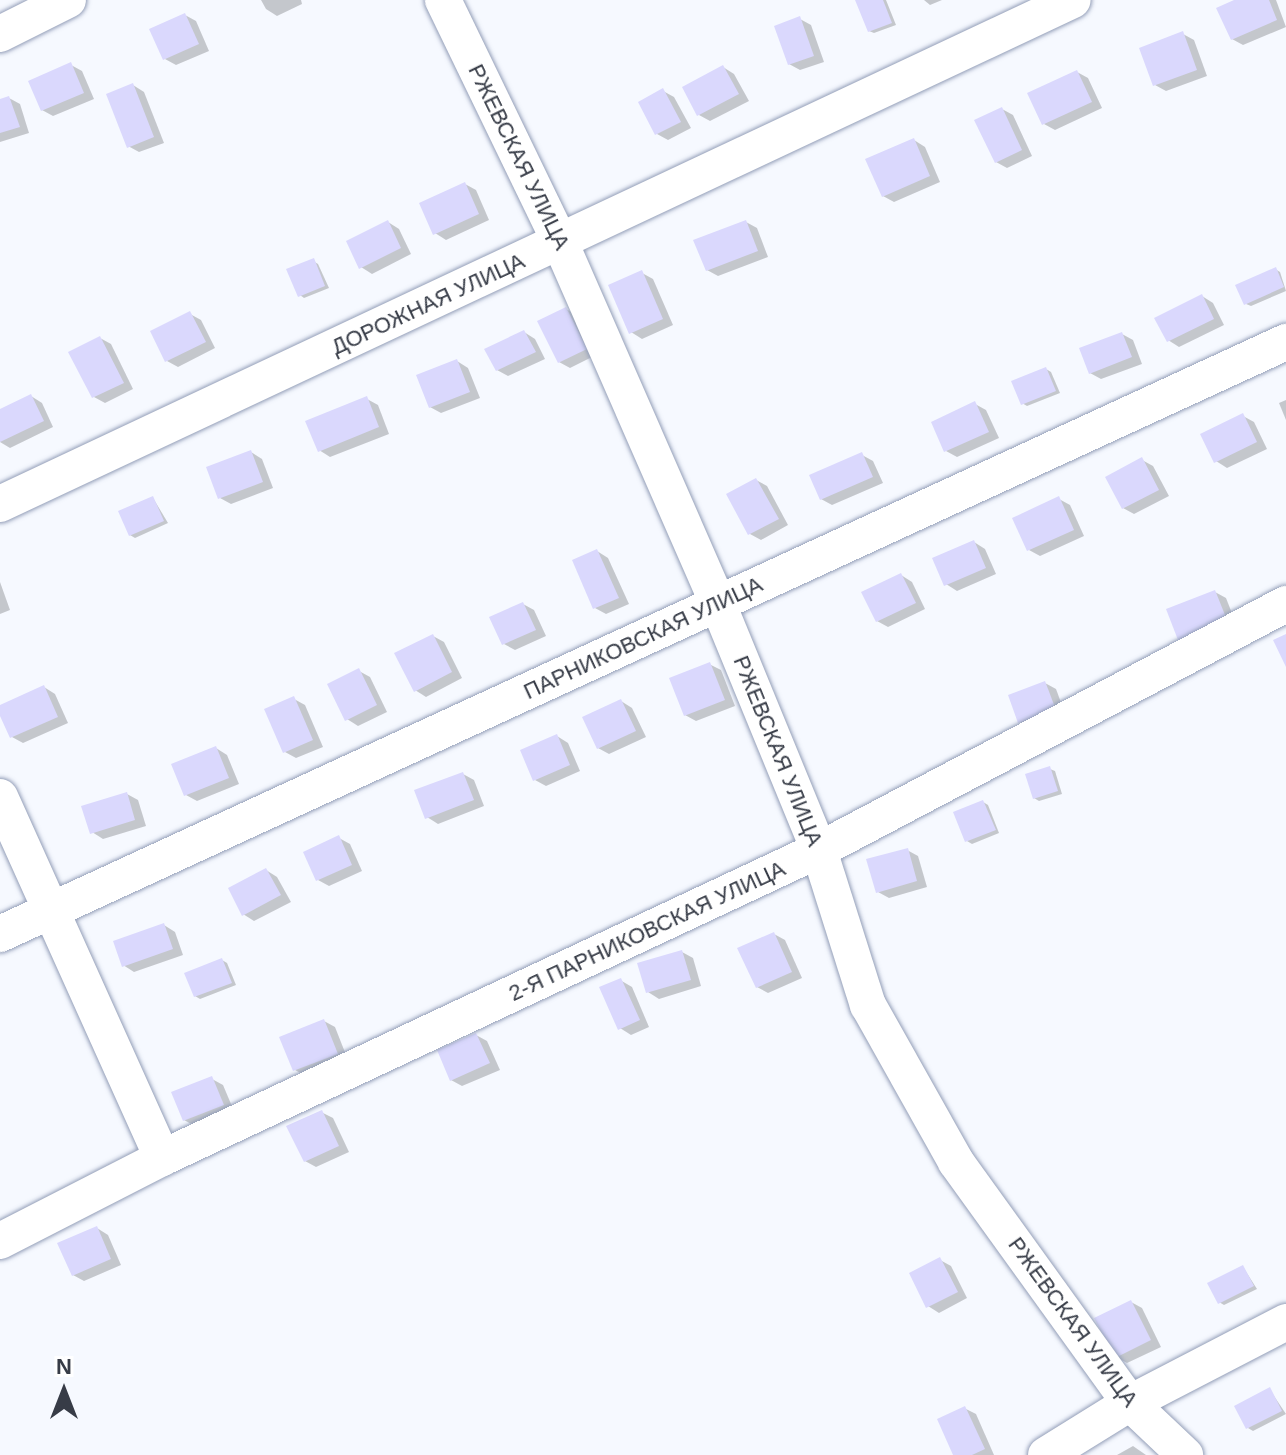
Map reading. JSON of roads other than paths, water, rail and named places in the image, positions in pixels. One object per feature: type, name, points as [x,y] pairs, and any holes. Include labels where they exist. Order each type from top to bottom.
[{"type":"street","points":[[0,34],[68,0]]},
{"type":"street","name":"РЖЕВСКАЯ УЛИЦА","points":[[443,0],[560,242],[718,604],[819,850],[868,1005],[949,1149],[1130,1403],[1185,1455]]},
{"type":"street","name":"ДОРОЖНАЯ УЛИЦА","points":[[0,504],[1073,0]]},
{"type":"street","name":"ПАРНИКОВСКАЯ УЛИЦА","points":[[0,934],[1286,342]]},
{"type":"street","name":"2-Я ПАРНИКОВСКАЯ УЛИЦА","points":[[0,1241],[162,1158],[819,850],[1286,604]]},
{"type":"street","points":[[0,797],[162,1158]]},
{"type":"street","points":[[1046,1455],[1130,1403],[1286,1322]]}]
